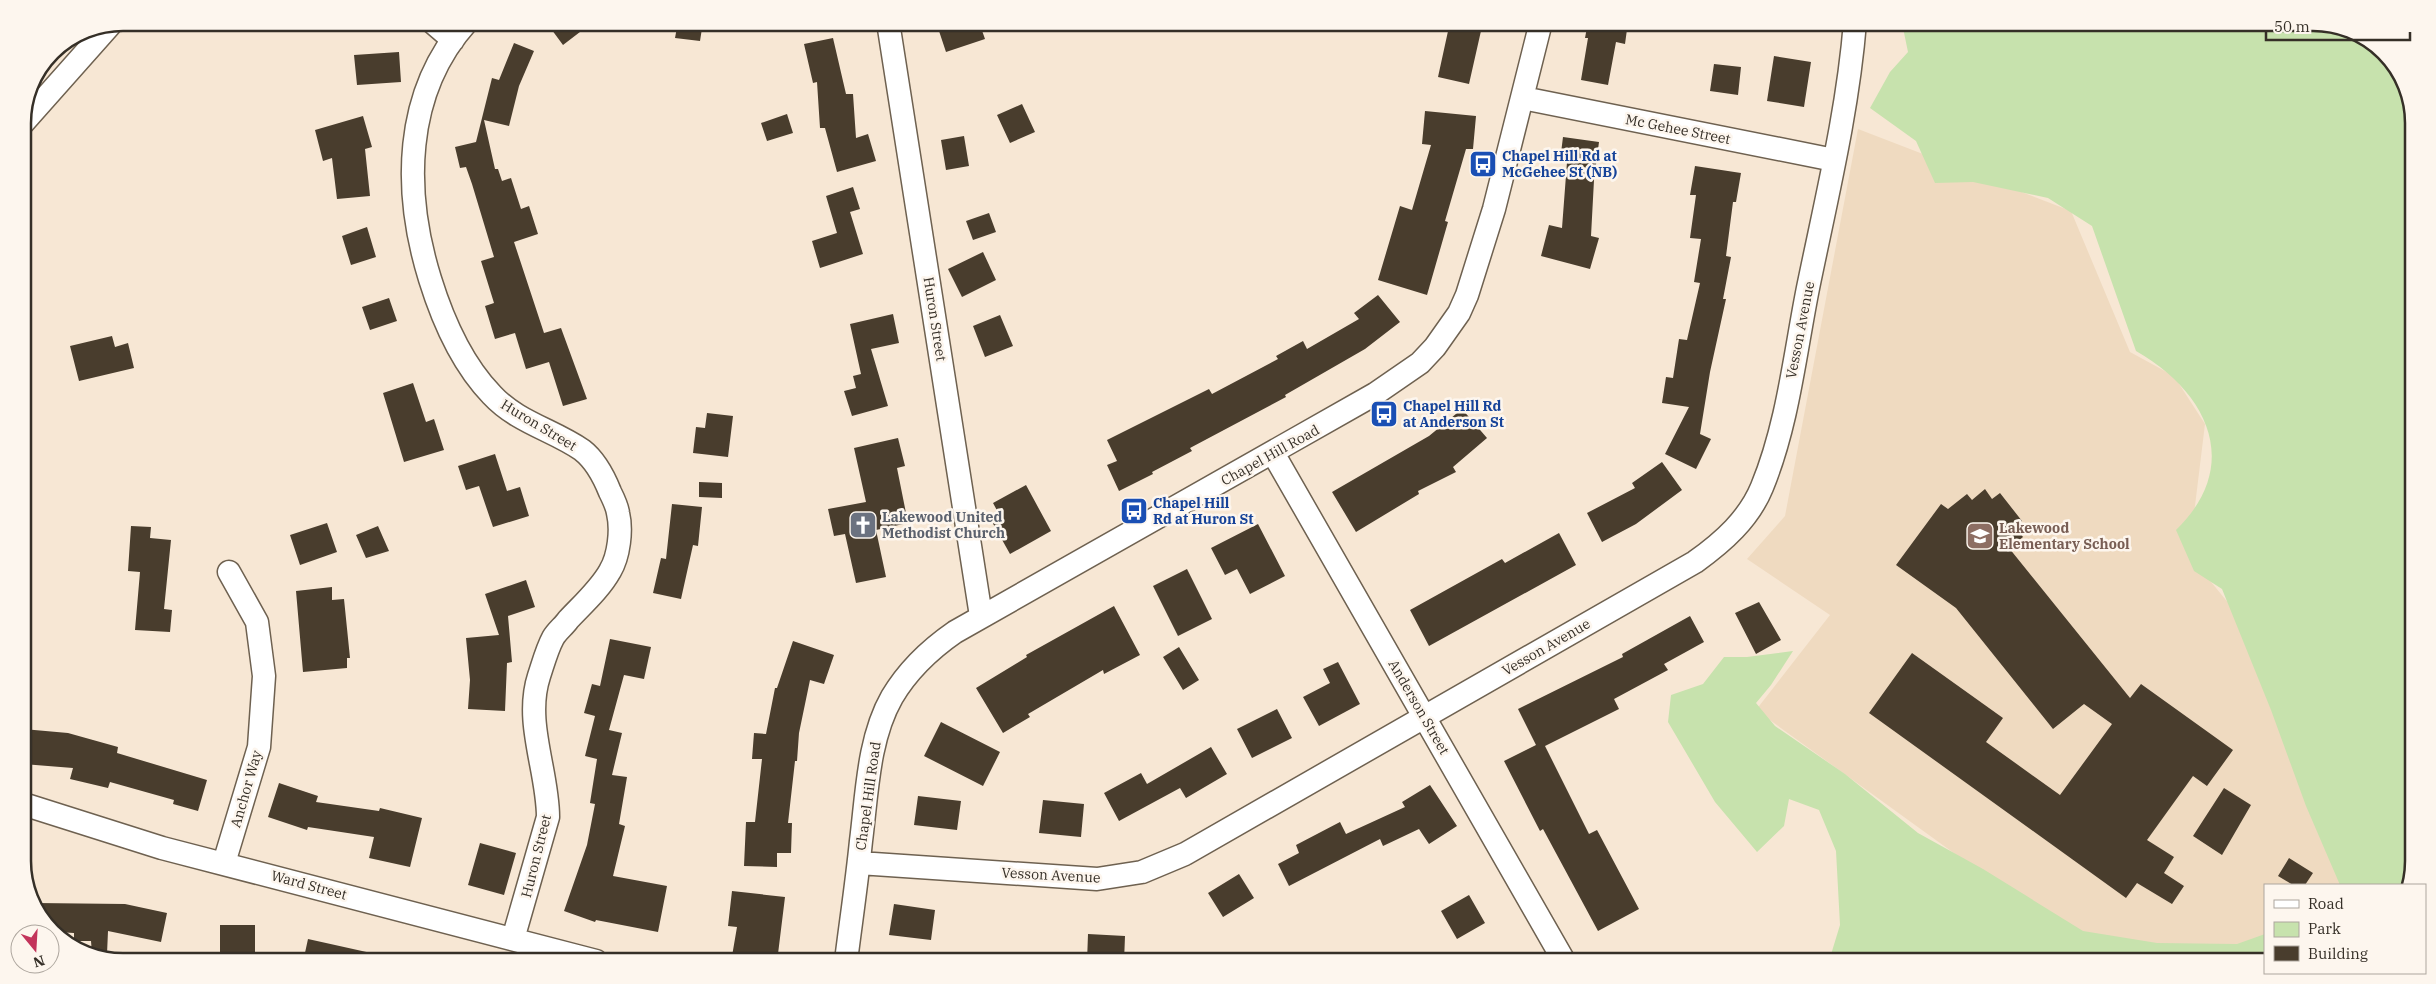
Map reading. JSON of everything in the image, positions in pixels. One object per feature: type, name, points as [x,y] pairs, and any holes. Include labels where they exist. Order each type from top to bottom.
[{"type":"street","points":[[442,31],[453,40]]},
{"type":"street","name":"Huron Street","points":[[460,31],[438,62],[428,86],[417,122],[413,151],[411,181],[418,237],[435,297],[451,336],[467,364],[492,396],[528,422],[583,451],[596,466],[604,478],[618,511],[620,529],[611,570],[554,638],[538,678],[533,710],[548,797],[548,817],[513,939]]},
{"type":"street","name":"Huron Street","points":[[889,31],[981,616]]},
{"type":"street","name":"Chapel Hill Road","points":[[847,953],[872,761],[883,718],[892,698],[906,677],[931,650],[981,616],[1273,453],[1402,377],[1435,347],[1451,327],[1468,294],[1523,98],[1539,31]]},
{"type":"street","name":"Vesson Avenue","points":[[859,863],[1082,879],[1120,877],[1142,872],[1186,854],[1695,562],[1719,545],[1738,525],[1762,487],[1780,433],[1834,160],[1854,31]]},
{"type":"street","points":[[32,113],[102,34]]},
{"type":"street","name":"Mc Gehee Street","points":[[1523,98],[1834,160]]},
{"type":"street","name":"Anderson Street","points":[[1273,453],[1559,953]]},
{"type":"street","name":"Anchor Way","points":[[224,863],[259,747],[264,676],[257,622],[229,572]]},
{"type":"street","name":"Ward Street","points":[[31,809],[162,848],[564,953]]},
{"type":"shaded area","name":"Lakewood Elementary School","points":[[1858,129],[2071,211],[2130,352],[2174,376],[2205,424],[2189,555],[2248,627],[2346,884],[2264,884],[2264,953],[2070,937],[1756,710],[1830,615],[1747,559],[1785,516]]},
{"type":"green space","points":[[1904,31],[2319,31],[2336,34],[2359,44],[2373,54],[2389,72],[2400,94],[2405,117],[2405,861],[2402,884],[2340,884],[2306,806],[2271,710],[2222,589],[2194,571],[2176,530],[2196,505],[2208,480],[2212,456],[2208,432],[2198,409],[2182,387],[2161,368],[2136,351],[2092,226],[2048,198],[1973,182],[1935,183],[1916,141],[1870,108],[1890,72],[1908,52]]},
{"type":"green space","points":[[1793,651],[1771,685],[1756,703],[1775,726],[1845,774],[1918,833],[1983,869],[2083,931],[2157,943],[2237,944],[2264,934],[2264,953],[1831,953],[1840,925],[1836,851],[1819,810],[1789,799],[1784,826],[1757,852],[1715,802],[1668,722],[1671,695],[1703,684],[1724,657],[1747,657]]},
{"type":"building","points":[[553,31],[581,31],[563,45]]},
{"type":"building","points":[[676,31],[702,31],[700,41],[675,38]]},
{"type":"building","points":[[939,31],[982,31],[985,39],[946,52]]},
{"type":"building","points":[[1448,31],[1481,31],[1469,84],[1438,77]]},
{"type":"building","points":[[1586,31],[1627,31],[1625,44],[1616,42],[1608,85],[1581,80],[1588,38],[1585,38]]},
{"type":"building","points":[[833,38],[846,94],[853,94],[856,138],[868,134],[876,161],[837,172],[825,128],[820,128],[817,82],[813,83],[804,44]]},
{"type":"building","points":[[514,43],[534,51],[519,86],[509,126],[484,120],[495,169],[498,169],[502,181],[511,178],[521,209],[529,206],[538,234],[514,242],[544,333],[561,328],[587,399],[563,406],[549,362],[526,369],[515,333],[495,339],[485,306],[494,303],[481,261],[494,257],[466,167],[460,168],[455,147],[476,142],[492,78],[499,80]]},
{"type":"building","points":[[399,52],[401,82],[357,85],[354,55]]},
{"type":"building","points":[[1774,56],[1811,62],[1804,107],[1767,101]]},
{"type":"building","points":[[1714,64],[1741,67],[1738,95],[1710,91]]},
{"type":"building","points":[[1022,104],[1035,132],[1010,143],[997,115]]},
{"type":"building","points":[[1425,111],[1476,116],[1473,149],[1466,149],[1445,221],[1448,222],[1427,295],[1378,280],[1400,206],[1412,210],[1431,145],[1422,144]]},
{"type":"building","points":[[787,114],[793,133],[767,141],[761,123]]},
{"type":"building","points":[[363,116],[372,147],[365,149],[370,196],[337,199],[332,158],[323,161],[315,130]]},
{"type":"building","points":[[964,136],[969,166],[946,170],[941,140]]},
{"type":"building","points":[[1563,137],[1599,142],[1594,180],[1591,236],[1599,238],[1590,269],[1541,256],[1549,225],[1562,228],[1567,162],[1560,161]]},
{"type":"building","points":[[1695,166],[1741,173],[1736,202],[1733,202],[1726,256],[1731,257],[1723,299],[1726,299],[1710,372],[1700,434],[1711,439],[1696,469],[1665,454],[1689,407],[1662,403],[1666,377],[1673,378],[1679,339],[1687,340],[1700,283],[1694,282],[1701,239],[1690,238],[1696,195],[1690,195]]},
{"type":"building","points":[[853,187],[860,209],[850,212],[863,254],[820,268],[812,241],[837,233],[826,196]]},
{"type":"building","points":[[989,213],[996,232],[973,240],[966,221]]},
{"type":"building","points":[[367,227],[376,257],[351,265],[342,236]]},
{"type":"building","points":[[983,252],[996,280],[962,297],[948,269]]},
{"type":"building","points":[[1378,295],[1400,322],[1365,349],[1285,395],[1286,397],[1190,448],[1192,451],[1152,472],[1153,474],[1119,491],[1107,465],[1117,461],[1107,440],[1209,389],[1212,394],[1278,359],[1276,356],[1303,341],[1307,349],[1359,319],[1354,313]]},
{"type":"building","points":[[389,298],[397,321],[370,330],[362,307]]},
{"type":"building","points":[[893,314],[899,343],[871,349],[888,406],[852,416],[844,391],[856,388],[853,376],[861,374],[850,324]]},
{"type":"building","points":[[1000,315],[1013,346],[985,357],[973,326]]},
{"type":"building","points":[[112,336],[115,347],[128,343],[134,368],[79,381],[70,346]]},
{"type":"building","points":[[413,383],[426,422],[434,419],[444,450],[404,462],[383,393]]},
{"type":"building","points":[[1462,409],[1487,438],[1453,467],[1456,472],[1418,491],[1419,494],[1356,532],[1332,492],[1429,436]]},
{"type":"building","points":[[707,413],[733,416],[728,457],[693,453],[696,427],[705,428]]},
{"type":"building","points":[[898,438],[905,466],[897,468],[908,523],[876,530],[886,577],[856,583],[845,534],[834,536],[828,509],[866,502],[854,448]]},
{"type":"building","points":[[495,454],[507,491],[520,487],[529,516],[493,527],[479,486],[466,490],[458,466]]},
{"type":"building","points":[[1662,462],[1682,490],[1636,524],[1602,542],[1587,513],[1635,488],[1632,483]]},
{"type":"building","points":[[699,482],[722,483],[722,498],[699,497]]},
{"type":"building","points":[[1026,485],[1051,531],[1010,554],[991,520],[1000,516],[993,503]]},
{"type":"building","points":[[1985,489],[1992,499],[2000,493],[2022,521],[2015,526],[2023,537],[2009,548],[2130,698],[2141,684],[2233,750],[2207,786],[2193,776],[2147,840],[2174,857],[2164,873],[2184,886],[2172,904],[2137,883],[2126,898],[1869,713],[1912,653],[2003,718],[1986,742],[2060,795],[2112,724],[2084,704],[2053,729],[1956,608],[1896,565],[1941,504],[1948,509],[1967,494],[1972,500]]},
{"type":"building","points":[[672,504],[702,507],[698,546],[693,545],[681,599],[653,593],[661,558],[666,559]]},
{"type":"building","points":[[327,523],[337,552],[300,565],[290,535]]},
{"type":"building","points":[[1258,524],[1285,576],[1250,594],[1237,569],[1225,575],[1211,548]]},
{"type":"building","points":[[131,526],[151,527],[150,538],[171,540],[164,609],[172,610],[170,632],[135,630],[140,572],[128,571]]},
{"type":"building","points":[[378,526],[389,551],[366,558],[356,535]]},
{"type":"building","points":[[1559,533],[1576,565],[1429,646],[1410,610],[1502,559],[1505,563]]},
{"type":"building","points":[[1187,569],[1212,619],[1178,636],[1153,586]]},
{"type":"building","points":[[526,580],[535,607],[508,616],[512,662],[507,663],[505,711],[468,709],[470,680],[466,638],[499,635],[485,594]]},
{"type":"building","points":[[332,587],[332,600],[344,599],[350,658],[347,658],[347,668],[303,672],[296,591]]},
{"type":"building","points":[[1759,602],[1781,640],[1756,654],[1735,613]]},
{"type":"building","points":[[1114,606],[1140,655],[1104,674],[1103,670],[1028,714],[1030,717],[1003,733],[976,688],[1027,657],[1026,655]]},
{"type":"building","points":[[1690,616],[1704,642],[1664,664],[1668,670],[1614,699],[1619,709],[1545,746],[1589,834],[1597,830],[1639,909],[1598,931],[1543,829],[1540,831],[1504,761],[1536,745],[1518,709],[1623,657],[1622,654]]},
{"type":"building","points":[[610,639],[651,647],[644,679],[624,675],[609,730],[622,733],[612,775],[627,777],[619,824],[625,826],[613,876],[667,886],[658,932],[596,920],[595,922],[564,911],[587,845],[595,804],[590,803],[597,759],[585,756],[595,716],[584,713],[592,684],[600,686]]},
{"type":"building","points":[[793,641],[834,655],[824,684],[810,680],[799,733],[788,823],[792,823],[791,853],[777,853],[777,867],[744,866],[746,822],[755,822],[762,759],[752,759],[754,733],[766,734],[775,688],[777,688]]},
{"type":"building","points":[[1179,647],[1199,680],[1183,690],[1163,657]]},
{"type":"building","points":[[1338,662],[1360,704],[1319,726],[1303,697],[1330,683],[1323,669]]},
{"type":"building","points":[[1277,709],[1292,738],[1252,758],[1237,729]]},
{"type":"building","points":[[941,722],[1000,752],[983,786],[924,756]]},
{"type":"building","points":[[31,730],[68,733],[118,747],[117,753],[207,780],[198,811],[173,804],[174,800],[110,782],[108,788],[70,779],[73,768],[31,765]]},
{"type":"building","points":[[1211,747],[1227,774],[1186,798],[1180,788],[1119,821],[1104,793],[1141,773],[1147,784]]},
{"type":"building","points":[[279,783],[318,796],[316,802],[379,811],[380,808],[422,818],[410,867],[369,858],[374,837],[308,827],[307,830],[268,817]]},
{"type":"building","points":[[1430,785],[1457,826],[1429,844],[1419,829],[1383,846],[1380,839],[1289,886],[1278,864],[1299,853],[1296,845],[1340,822],[1346,834],[1405,807],[1402,802]]},
{"type":"building","points":[[2224,788],[2251,805],[2222,855],[2193,836]]},
{"type":"building","points":[[918,796],[961,801],[957,830],[914,825]]},
{"type":"building","points":[[1043,800],[1084,804],[1081,837],[1039,833]]},
{"type":"building","points":[[480,843],[516,853],[504,895],[468,885]]},
{"type":"building","points":[[2289,858],[2313,873],[2306,884],[2291,884],[2278,876]]},
{"type":"building","points":[[1239,874],[1254,898],[1223,917],[1208,893]]},
{"type":"building","points":[[732,891],[785,897],[778,953],[733,953],[737,927],[728,926]]},
{"type":"building","points":[[1469,895],[1485,923],[1457,939],[1441,911]]},
{"type":"building","points":[[42,903],[125,904],[167,913],[161,942],[108,931],[107,951],[91,947],[91,941],[79,941],[74,938],[74,933],[65,933],[60,928],[60,924],[56,924]]},
{"type":"building","points":[[894,904],[935,910],[931,940],[889,935]]},
{"type":"building","points":[[220,925],[255,925],[255,952],[220,953]]},
{"type":"building","points":[[1088,934],[1125,936],[1124,953],[1087,953]]},
{"type":"building","points":[[308,939],[371,953],[305,953]]},
{"type":"place","name":"Chapel Hill Rd at McGehee St (NB)","points":[[1483,164]]},
{"type":"place","name":"Chapel Hill Rd at Anderson St","points":[[1384,414]]},
{"type":"place","name":"Chapel Hill Rd at Huron St","points":[[1134,511]]},
{"type":"place","name":"Lakewood United Methodist Church","points":[[863,525]]},
{"type":"place","name":"Lakewood Elementary School","points":[[1980,536]]}]
